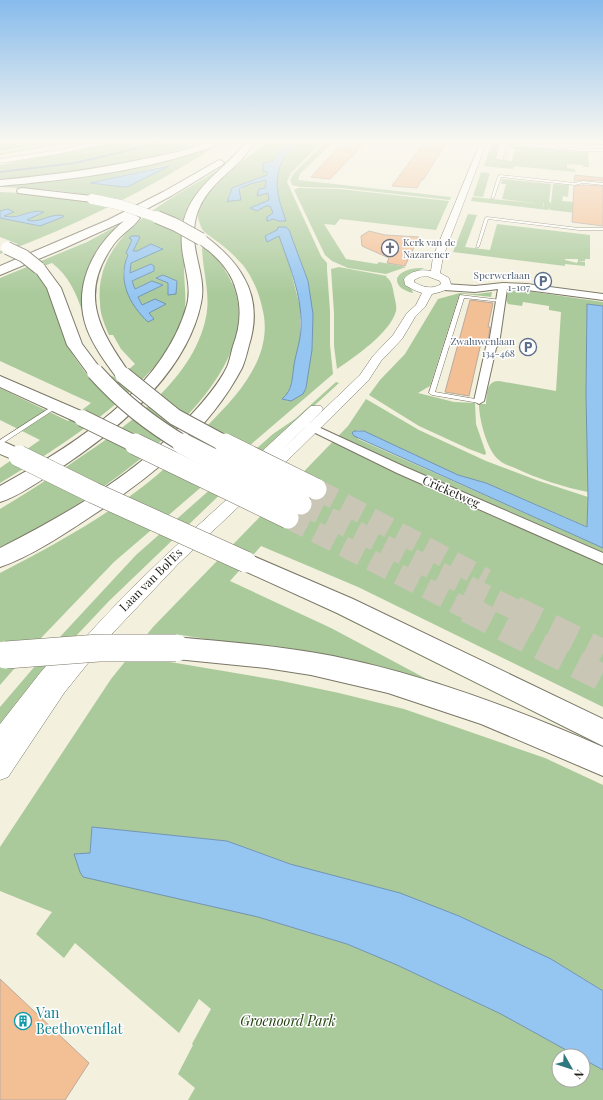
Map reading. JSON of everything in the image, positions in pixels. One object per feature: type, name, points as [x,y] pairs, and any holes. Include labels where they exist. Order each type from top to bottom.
[{"type":"highway","points":[[0,558],[80,514],[139,471],[189,430],[226,384],[238,360],[244,342],[247,325],[247,306],[240,280],[230,264],[218,251],[202,239],[176,224],[157,216],[124,206],[92,199],[39,192]]},
{"type":"highway","points":[[2,258],[62,235],[116,210],[149,192]]},
{"type":"highway","points":[[2,258],[66,243],[169,192]]},
{"type":"highway","points":[[0,495],[52,464],[104,427],[139,395],[166,363],[180,340],[194,305],[194,285],[187,242],[190,217],[203,192]]},
{"type":"highway","points":[[156,200],[154,204],[128,222],[97,258],[89,281],[89,312],[93,328],[111,360],[123,375],[154,401],[175,416],[250,457],[316,489]]},
{"type":"highway","points":[[0,381],[294,511],[212,458],[150,422],[126,404],[95,372],[75,345],[54,288],[39,268],[24,256],[2,258]]},
{"type":"highway","points":[[0,445],[94,493],[345,606],[603,733]]},
{"type":"highway","points":[[3,655],[99,648],[176,648],[289,660],[355,672],[480,710],[549,737],[603,762]]},
{"type":"street","points":[[435,274],[438,264],[438,257],[464,192]]},
{"type":"street","points":[[424,273],[429,264],[438,257]]},
{"type":"street","points":[[445,283],[429,290],[411,285],[409,279],[415,274],[435,274],[445,283],[475,289],[501,286],[527,287],[602,297]]},
{"type":"street","points":[[479,401],[491,347],[494,344],[501,300],[501,286]]},
{"type":"street","points":[[411,316],[412,305],[418,288]]},
{"type":"street","points":[[314,418],[364,378],[377,359],[398,337],[411,316],[420,307],[429,290]]},
{"type":"street","name":"Cricketweg","points":[[314,418],[401,470],[603,559]]},
{"type":"street","name":"Laan van Bol'Es","points":[[0,742],[47,679],[112,605],[314,418]]},
{"type":"street","name":"Laan van Bol'Es","points":[[0,769],[57,686],[102,630],[314,418]]},
{"type":"lane","points":[[492,198],[494,192]]},
{"type":"lane","points":[[477,247],[487,218],[580,229],[603,230]]},
{"type":"lane","points":[[479,401],[432,393],[462,296],[501,300]]},
{"type":"lane","points":[[0,445],[56,406]]},
{"type":"green space","points":[[0,192],[23,193],[92,202],[105,197],[70,192],[137,192],[57,231],[0,254],[0,251],[18,244],[0,237],[0,218],[40,226],[43,220],[35,222],[26,220],[44,212],[35,211],[9,217],[3,216],[13,212],[5,210],[0,211]]},
{"type":"green space","points":[[180,192],[202,192],[185,212],[188,223],[176,217],[166,223],[186,235],[184,269],[185,309],[174,339],[157,364],[134,388],[107,411],[51,452],[0,483],[0,468],[40,440],[0,420],[0,388],[68,421],[91,403],[0,361],[0,278],[87,242],[124,222],[98,249],[95,255],[87,280],[83,313],[71,285],[58,268],[52,263],[33,270],[45,281],[73,355],[85,372],[102,391],[95,372],[119,378],[135,364],[121,349],[113,335],[109,335],[104,324],[100,307],[101,278],[110,256],[123,236],[141,219]],"holes":[[[140,237],[133,251],[137,251],[151,244],[162,248],[131,263],[130,273],[151,264],[154,271],[132,281],[134,289],[152,281],[162,285],[138,297],[142,305],[166,304],[149,313],[126,290],[123,272],[128,254],[126,253],[132,240]]]},
{"type":"green space","points":[[210,192],[230,192],[228,197],[230,201],[238,192],[261,192],[258,196],[268,193],[269,201],[250,208],[257,211],[266,206],[271,206],[273,214],[268,216],[269,221],[274,219],[278,221],[286,221],[278,192],[292,192],[321,256],[327,263],[330,311],[330,345],[333,374],[114,562],[41,638],[0,685],[0,664],[16,641],[0,642],[0,573],[81,529],[119,504],[156,476],[170,464],[221,412],[243,386],[252,372],[259,356],[264,341],[265,324],[259,296],[243,265],[228,250],[203,231],[198,217],[207,196]],"holes":[[[278,227],[286,227],[289,230],[308,281],[313,314],[312,350],[287,402],[287,395],[293,379],[300,341],[300,307],[289,264],[279,236],[267,241],[266,235],[278,230]]]},
{"type":"green space","points":[[295,192],[370,192],[449,201],[436,230],[340,219],[335,225],[324,224],[346,259],[377,264],[379,262],[406,267],[386,274],[348,268],[332,261],[325,255]]},
{"type":"green space","points":[[380,192],[409,192],[451,197],[450,200]]},
{"type":"green space","points":[[474,192],[484,192],[483,197],[473,196]]},
{"type":"green space","points":[[504,192],[550,192],[549,202],[551,203],[552,192],[568,192],[568,197],[563,196],[562,201],[586,203],[603,216],[550,210],[549,208],[548,210],[471,201],[472,197],[543,204],[502,199]]},
{"type":"green space","points":[[468,214],[477,215],[465,247],[490,250],[497,224],[590,235],[590,259],[578,261],[585,262],[585,266],[565,264],[565,266],[453,252]],"holes":[[[565,259],[578,259],[577,263]]]},
{"type":"green space","points":[[202,245],[212,253],[220,263],[233,285],[238,324],[225,364],[198,404],[161,442],[118,476],[74,506],[34,530],[0,547],[0,509],[69,465],[132,420],[171,384],[186,363],[199,341],[206,317],[207,290]]},
{"type":"green space","points":[[339,267],[387,276],[386,277],[390,280],[393,287],[396,311],[393,319],[380,336],[337,369],[334,346],[334,313],[331,269]]},
{"type":"green space","points":[[424,268],[405,278],[405,283],[413,293],[404,290],[398,284],[397,278],[405,271]]},
{"type":"green space","points":[[508,291],[527,291],[603,302],[603,306],[587,304],[586,393],[588,492],[569,488],[533,476],[505,464],[495,456],[487,442],[480,418],[479,404],[486,404],[487,392],[492,383],[499,381],[556,391],[561,312],[549,310],[549,306],[523,302],[522,306],[508,304],[506,300]]},
{"type":"green space","points":[[492,292],[491,297],[465,294],[459,295],[430,386],[418,393],[454,402],[475,403],[476,424],[486,453],[485,455],[419,426],[369,395],[380,380],[405,354],[438,299],[460,293],[477,294]]},
{"type":"green space","points":[[336,382],[339,383],[282,435],[109,601],[77,635],[0,732],[0,707],[59,638],[136,555],[273,434],[295,419]]},
{"type":"green space","name":"Groenoord Park","points":[[366,399],[419,430],[486,461],[539,481],[588,497],[588,527],[486,483],[458,475],[364,431],[357,430],[358,439],[603,548],[603,707],[358,587],[261,546],[230,581],[331,628],[451,692],[290,652],[181,635],[170,662],[282,681],[404,709],[545,758],[603,785],[603,991],[551,959],[227,841],[92,827],[90,853],[74,854],[258,917],[347,944],[397,965],[501,1014],[563,1048],[551,1048],[551,1088],[591,1088],[591,1063],[603,1070],[603,1100],[188,1100],[195,1088],[178,1074],[211,1009],[199,999],[179,1033],[75,943],[64,958],[36,934],[52,912],[0,891],[0,847],[111,679],[153,627],[348,426]]},
{"type":"water","points":[[230,192],[240,192],[241,200],[227,202]]},
{"type":"water","points":[[258,192],[278,192],[286,221],[278,221],[274,219],[267,221],[267,217],[273,213],[270,206],[266,206],[257,211],[250,208],[269,200],[268,193],[257,196]]},
{"type":"water","points":[[8,209],[14,212],[4,216],[10,217],[39,211],[44,212],[27,220],[32,221],[59,215],[64,216],[40,226],[0,218],[0,211]]},
{"type":"water","points":[[278,227],[286,227],[289,230],[308,281],[313,314],[312,350],[306,388],[303,394],[291,401],[282,399],[288,392],[291,384],[300,336],[301,314],[291,269],[279,236],[267,242],[265,236],[277,230]]},
{"type":"water","points":[[132,236],[140,237],[133,251],[137,251],[151,244],[163,249],[131,263],[130,273],[151,264],[154,266],[154,271],[132,281],[135,289],[152,281],[163,285],[138,297],[142,305],[155,299],[166,304],[149,313],[154,319],[148,322],[130,299],[124,282],[125,264],[128,255],[126,253],[132,240],[129,238]]},
{"type":"water","points":[[163,275],[177,281],[176,294],[168,295],[168,283],[156,278]]},
{"type":"water","points":[[587,304],[603,306],[603,548],[354,436],[352,433],[354,431],[364,431],[458,475],[486,483],[587,527]]},
{"type":"water","points":[[92,827],[227,841],[290,864],[400,893],[459,916],[551,959],[603,991],[603,1070],[591,1063],[591,1048],[563,1048],[501,1014],[397,965],[347,944],[258,917],[83,877],[74,854],[90,853]]},
{"type":"building","points":[[574,192],[603,192],[603,226],[572,222]]},
{"type":"building","name":"Kerk van de Nazarener","points":[[369,231],[385,235],[419,237],[405,266],[387,263],[389,258],[362,246],[361,236]]},
{"type":"building","points":[[470,300],[493,303],[488,327],[490,327],[488,342],[487,344],[481,343],[469,396],[445,392]]},
{"type":"building","name":"Van Beethovenflat","points":[[0,979],[89,1063],[65,1100],[0,1100]]},
{"type":"tunnel","points":[[316,489],[486,579]]},
{"type":"tunnel","points":[[301,504],[516,610]]},
{"type":"tunnel","points":[[288,518],[469,610]]},
{"type":"tunnel","points":[[467,609],[603,678]]},
{"type":"tunnel","points":[[514,609],[603,653]]},
{"type":"place","name":"Kerk van de Nazarener","points":[[390,248]]},
{"type":"place","name":"Sperwerlaan 1-107","points":[[543,281]]},
{"type":"place","name":"Zwaluwenlaan 134-468","points":[[528,347]]},
{"type":"place","name":"Van Beethovenflat","points":[[23,1021]]}]
